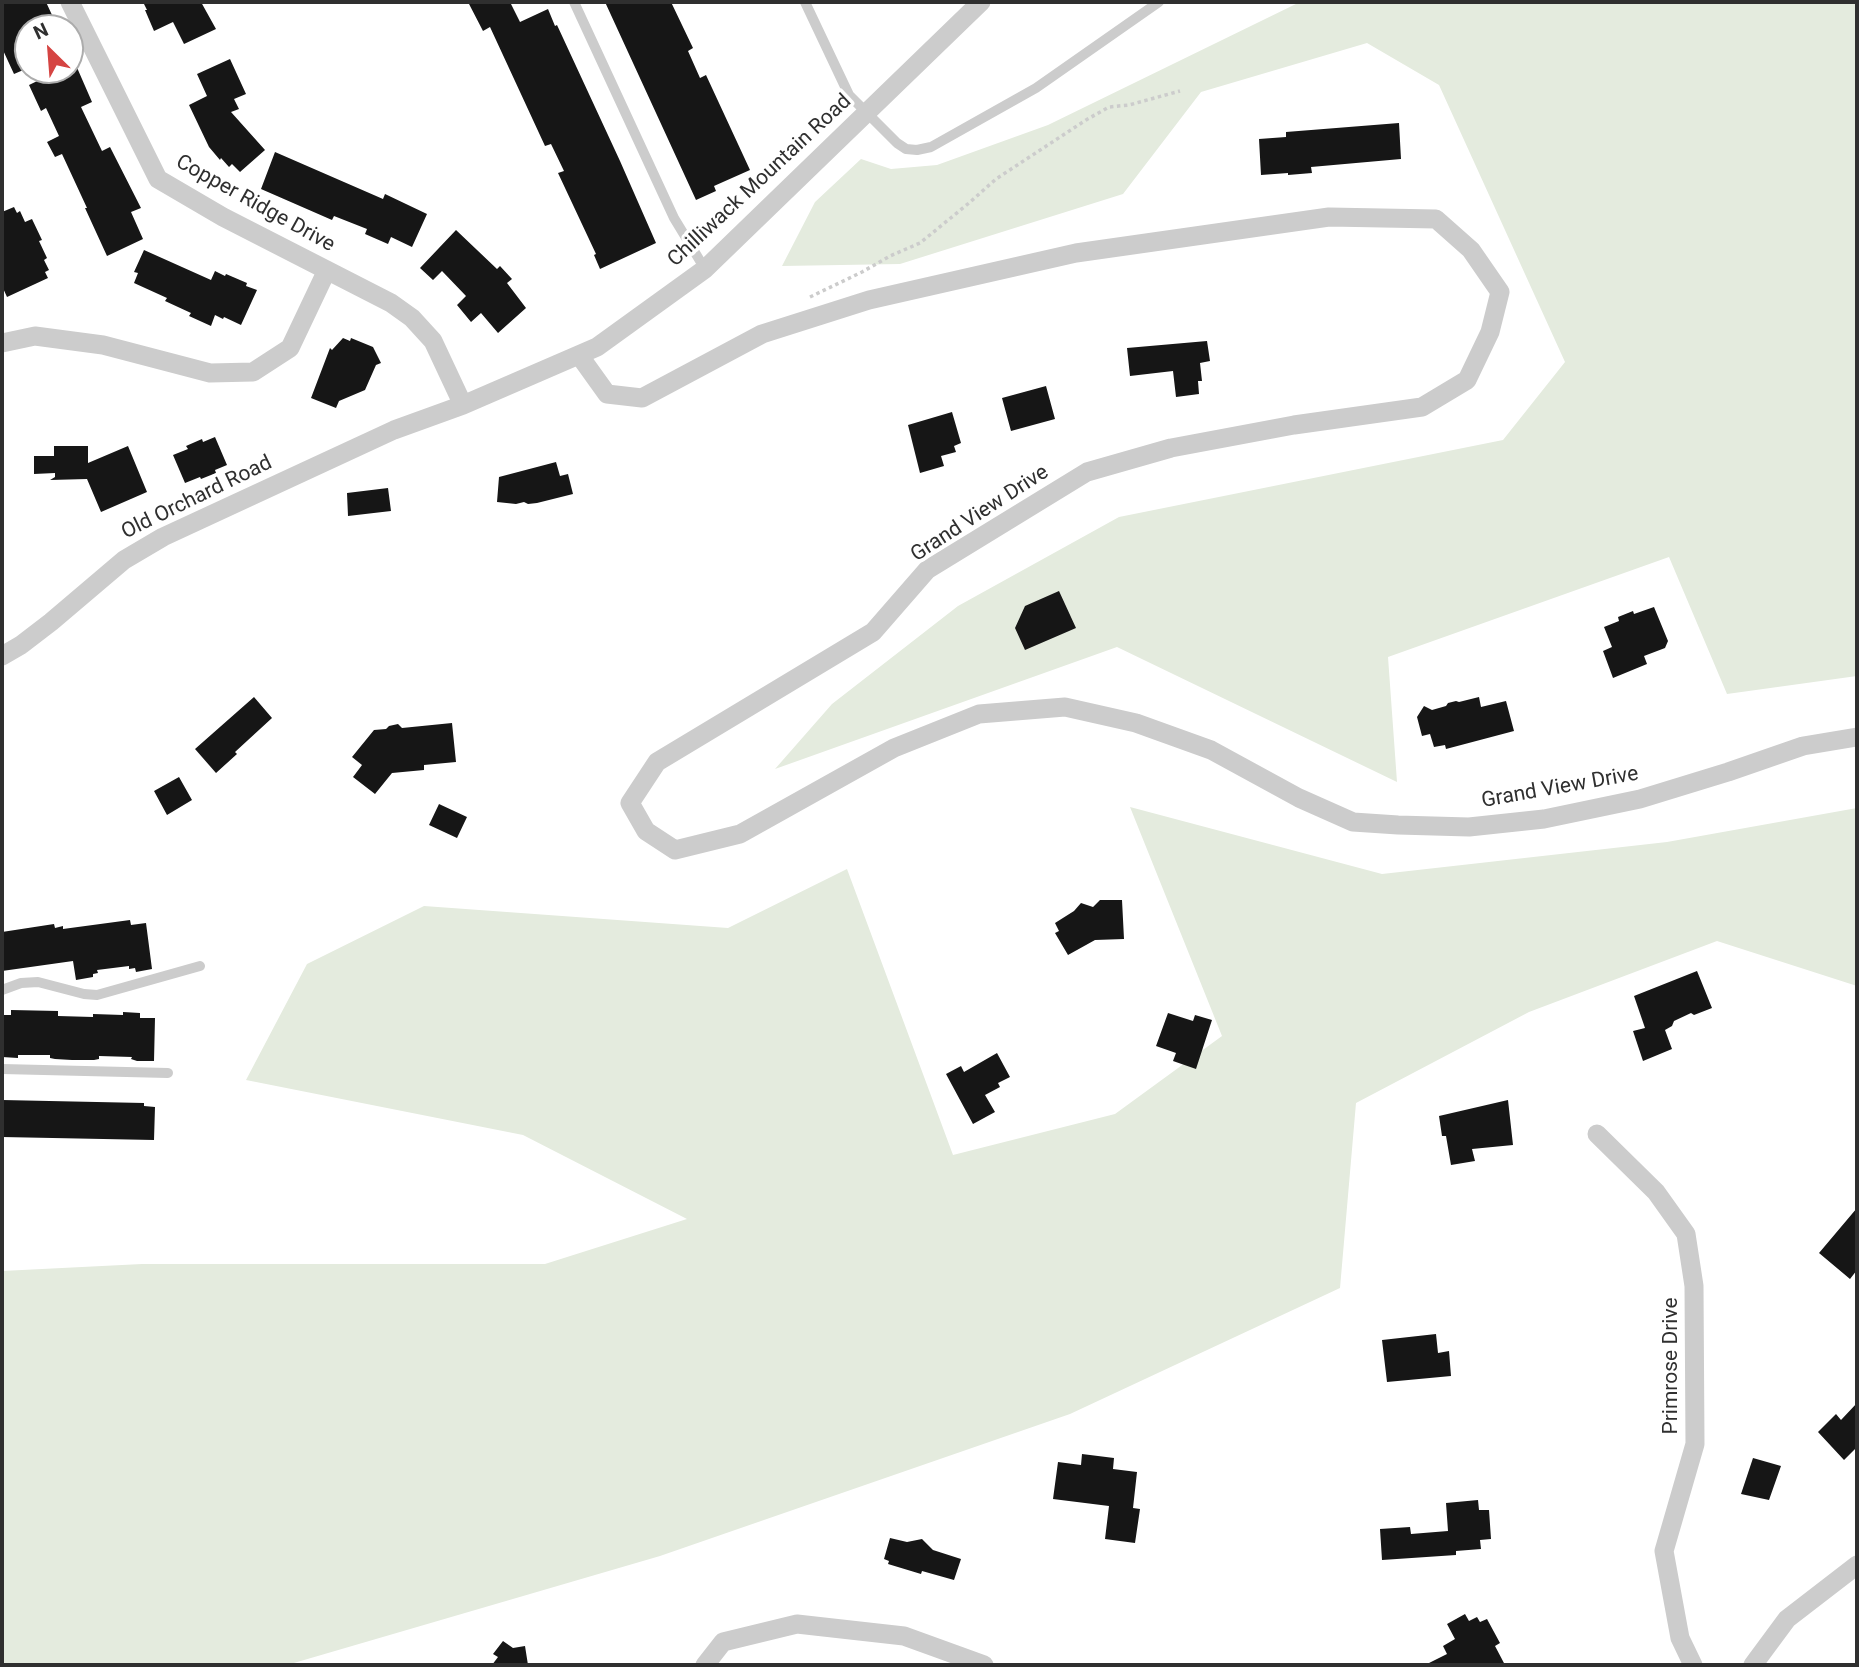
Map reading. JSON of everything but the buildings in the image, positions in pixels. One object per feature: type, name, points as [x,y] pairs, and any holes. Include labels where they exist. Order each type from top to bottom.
[{"type":"street","name":"Copper Ridge Drive","points":[[70,2],[158,179],[223,217],[391,303],[412,318],[433,341],[463,405]]},
{"type":"street","name":"Chilliwack Mountain Road","points":[[394,430],[463,405],[597,347],[705,268],[971,8]]},
{"type":"street","name":"Grand View Drive","points":[[579,355],[607,394],[642,398],[762,334],[869,300],[1076,253],[1329,217],[1436,219],[1471,250],[1500,292],[1490,332],[1467,380],[1422,407],[1294,425],[1171,448],[1087,472],[927,570],[873,632],[657,762],[630,803],[646,831],[675,850],[740,834],[894,748],[979,714],[1065,707],[1136,723],[1211,750],[1299,798],[1353,822],[1469,827],[1544,819],[1640,799],[1803,746],[1857,737]]},
{"type":"street","points":[[2,343],[35,336],[103,345],[210,373],[253,372],[290,348],[327,270]]},
{"type":"street","name":"Old Orchard Road","points":[[2,656],[51,622],[143,547],[394,430]]},
{"type":"street","name":"Primrose Drive","points":[[1597,1134],[1656,1192],[1686,1234],[1694,1286],[1695,1444],[1664,1551],[1680,1638],[1693,1665]]},
{"type":"street","points":[[1753,1665],[1787,1619],[1857,1565]]},
{"type":"street","points":[[705,1665],[723,1642],[797,1624],[904,1636],[984,1665]]},
{"type":"lane","points":[[574,2],[674,218],[705,268]]},
{"type":"lane","points":[[805,2],[849,95],[897,143],[906,149],[917,150],[931,147],[1036,88],[1160,2]]},
{"type":"lane","points":[[2,990],[22,983],[38,982],[97,995],[200,966]]},
{"type":"lane","points":[[2,1069],[169,1073]]},
{"type":"path","points":[[802,300],[920,243],[996,179],[1097,113],[1109,107],[1129,105],[1180,91]]},
{"type":"shaded area","points":[[1300,2],[1857,2],[1857,676],[1727,694],[1669,557],[1388,657],[1397,782],[1117,647],[775,769],[832,704],[958,606],[1119,517],[1503,440],[1565,362],[1439,85],[1367,43],[1201,92],[1123,194],[900,264],[782,266],[815,202],[861,159],[891,169],[937,165],[1048,125]]},
{"type":"shaded area","points":[[1130,807],[1382,874],[1667,842],[1857,808],[1857,986],[1717,941],[1529,1012],[1356,1103],[1340,1288],[1070,1414],[660,1556],[287,1665],[2,1665],[2,1271],[142,1264],[545,1264],[687,1219],[523,1135],[246,1080],[307,964],[424,906],[728,928],[847,869],[953,1155],[1115,1114],[1222,1036]]}]
